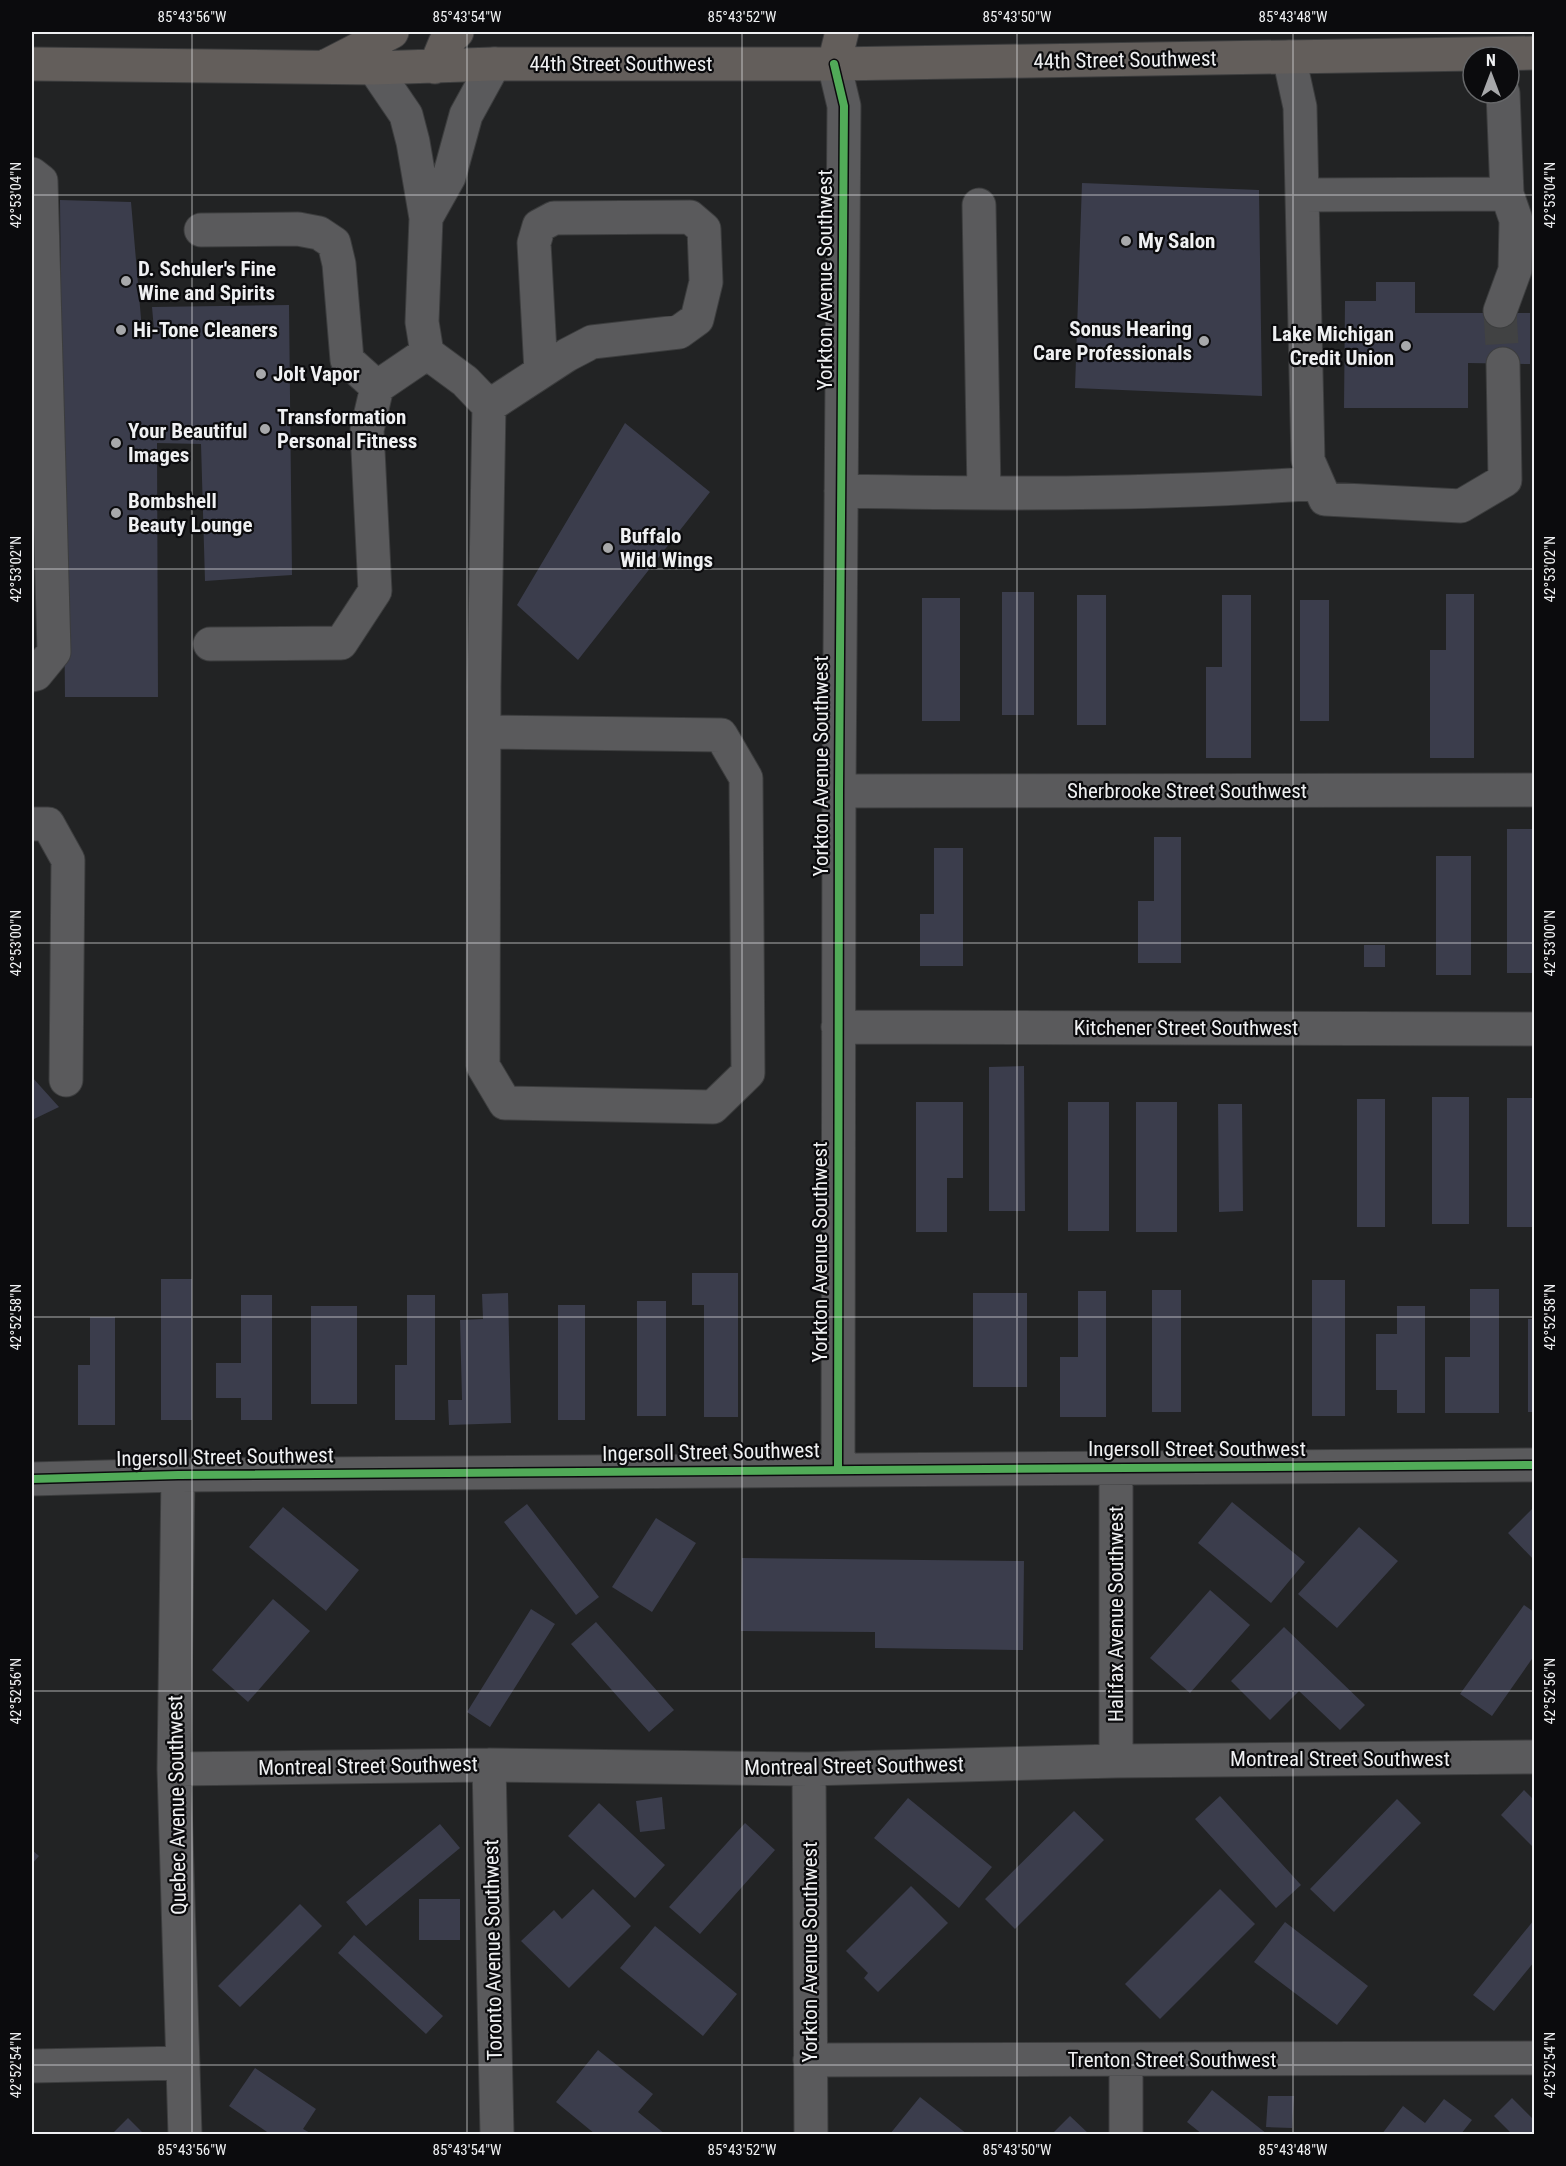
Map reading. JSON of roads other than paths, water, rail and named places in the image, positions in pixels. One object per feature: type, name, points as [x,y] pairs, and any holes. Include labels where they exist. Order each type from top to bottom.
[{"type":"main road","points":[[322,68],[392,32]]},
{"type":"main road","points":[[435,67],[445,43],[457,32]]},
{"type":"main road","points":[[834,64],[842,32]]},
{"type":"main road","name":"44th Street Southwest","points":[[32,64],[374,68],[494,64],[834,64],[1461,55]]},
{"type":"street","points":[[1289,57],[1300,107],[1308,460],[1325,499],[1461,506],[1505,480],[1503,364]]},
{"type":"street","points":[[426,218],[449,177],[466,115],[494,64]]},
{"type":"street","name":"Yorkton Avenue Southwest","points":[[834,64],[844,106],[839,791],[838,1469]]},
{"type":"street","points":[[374,68],[406,115],[413,142],[426,218],[422,322],[427,353],[465,381],[489,406],[484,732],[483,1066],[505,1103],[713,1107],[748,1073],[746,778],[721,735],[484,732]]},
{"type":"street","points":[[1500,311],[1515,270],[1516,220],[1508,194],[1504,105]]},
{"type":"street","points":[[32,174],[41,181],[54,652],[36,674],[32,675]]},
{"type":"street","points":[[1302,195],[1508,194]]},
{"type":"street","points":[[980,205],[984,493]]},
{"type":"street","points":[[489,406],[567,354],[592,342],[679,332],[697,320],[706,282],[704,229],[690,217],[554,218],[539,226],[534,243],[541,371]]},
{"type":"street","points":[[201,230],[298,229],[319,233],[334,243],[339,264],[347,360],[377,387]]},
{"type":"street","points":[[210,644],[340,644],[375,591],[367,430],[377,387],[427,353]]},
{"type":"street","points":[[841,491],[984,493],[1230,490],[1318,483]]},
{"type":"street","name":"Sherbrooke Street Southwest","points":[[839,791],[1534,790]]},
{"type":"street","points":[[32,824],[48,824],[68,860],[66,1080]]},
{"type":"street","name":"Kitchener Street Southwest","points":[[838,1027],[1534,1029]]},
{"type":"street","name":"Ingersoll Street Southwest","points":[[32,1479],[178,1475],[1534,1465]]},
{"type":"street","name":"Halifax Avenue Southwest","points":[[1116,1468],[1116,1761]]},
{"type":"street","name":"Quebec Avenue Southwest","points":[[178,1475],[174,1769],[184,2134]]},
{"type":"street","name":"Montreal Street Southwest","points":[[174,1769],[489,1765],[809,1769],[1116,1761],[1534,1757]]},
{"type":"street","name":"Toronto Avenue Southwest","points":[[489,1765],[497,2134]]},
{"type":"street","name":"Yorkton Avenue Southwest","points":[[809,1769],[811,2134]]},
{"type":"street","name":"Trenton Street Southwest","points":[[810,2060],[1126,2061],[1534,2058]]},
{"type":"street","points":[[1126,2061],[1126,2134]]},
{"type":"street","points":[[32,2066],[183,2062]]},
{"type":"tunnel","points":[[1500,311],[1503,364]]},
{"type":"place","name":"My Salon","points":[[1126,241]]},
{"type":"place","name":"D. Schuler's Fine Wine and Spirits","points":[[126,281]]},
{"type":"place","name":"Hi-Tone Cleaners","points":[[121,330]]},
{"type":"place","name":"Sonus Hearing Care Professionals","points":[[1204,341]]},
{"type":"place","name":"Lake Michigan Credit Union","points":[[1406,346]]},
{"type":"place","name":"Jolt Vapor","points":[[261,374]]},
{"type":"place","name":"Transformation Personal Fitness","points":[[265,429]]},
{"type":"place","name":"Your Beautiful Images","points":[[116,443]]},
{"type":"place","name":"Bombshell Beauty Lounge","points":[[116,513]]},
{"type":"place","name":"Buffalo Wild Wings","points":[[608,548]]}]
